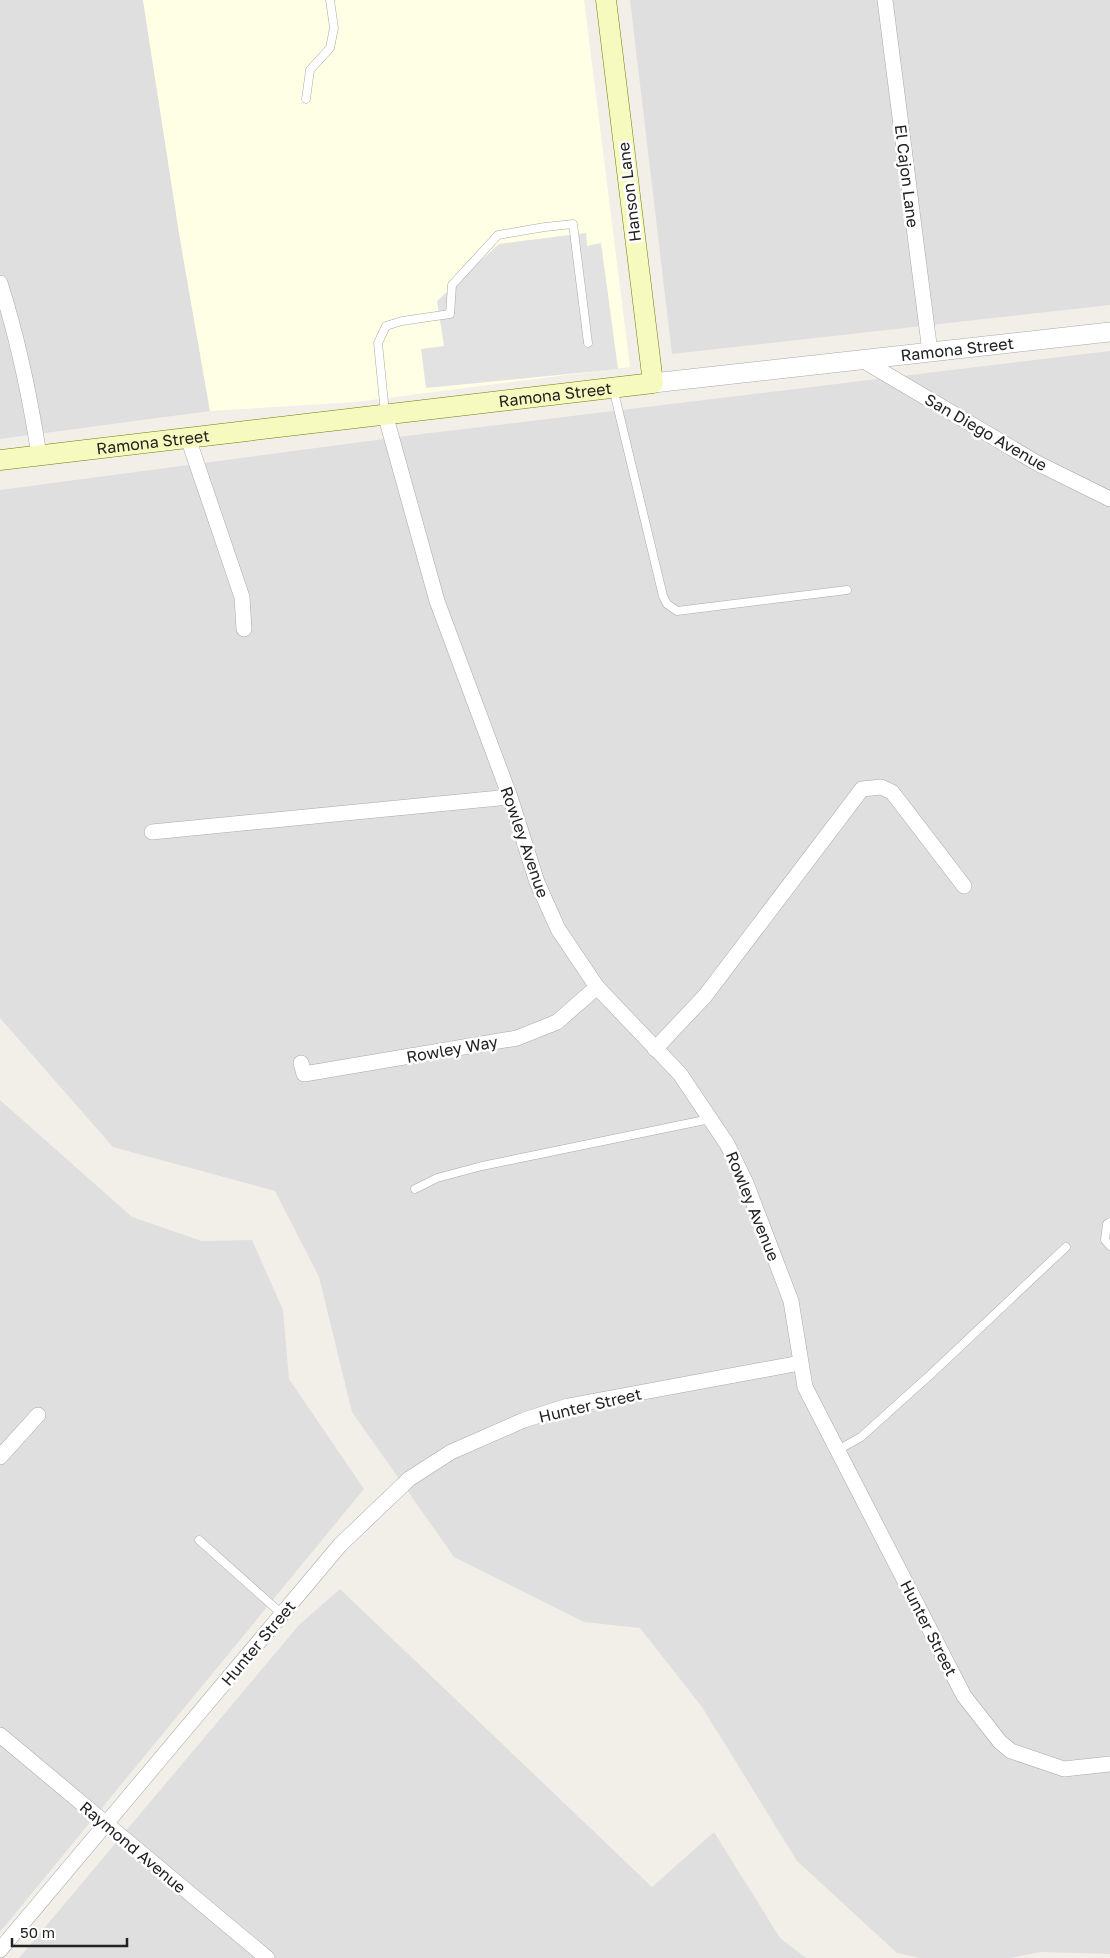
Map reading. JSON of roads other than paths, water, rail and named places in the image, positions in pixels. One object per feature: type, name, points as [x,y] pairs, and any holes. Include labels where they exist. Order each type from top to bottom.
[{"type":"main road","name":"Hanson Lane","points":[[606,0],[653,383]]},
{"type":"main road","name":"Ramona Street","points":[[0,460],[653,383]]},
{"type":"street","name":"El Cajon Lane","points":[[885,0],[930,352]]},
{"type":"street","points":[[0,283],[13,323],[30,400],[39,455]]},
{"type":"street","name":"Ramona Street","points":[[653,383],[1110,332]]},
{"type":"street","name":"San Diego Avenue","points":[[864,360],[1037,463],[1110,498]]},
{"type":"street","name":"Rowley Avenue","points":[[385,414],[437,601],[510,796],[536,882],[558,929],[597,987],[680,1074],[727,1144],[746,1183],[791,1302],[800,1363]]},
{"type":"street","points":[[188,438],[242,597],[244,629]]},
{"type":"street","points":[[655,1049],[705,996],[862,789],[881,787],[892,792],[964,886]]},
{"type":"street","points":[[152,832],[510,796]]},
{"type":"street","name":"Rowley Way","points":[[301,1063],[304,1074],[518,1038],[557,1022],[597,987]]},
{"type":"street","name":"Hunter Street","points":[[0,1950],[340,1545],[409,1479],[451,1452],[524,1420],[568,1406],[800,1363],[805,1387],[964,1696],[1000,1742],[1011,1751],[1064,1769],[1110,1764]]},
{"type":"street","points":[[0,1457],[38,1415]]},
{"type":"street","name":"Raymond Avenue","points":[[0,1735],[267,1958]]},
{"type":"lane","points":[[306,99],[310,70],[330,48],[334,28],[330,0]]},
{"type":"lane","points":[[385,414],[378,343],[386,326],[402,321],[450,314],[452,285],[498,235],[573,224],[588,343]]},
{"type":"lane","points":[[613,388],[663,596],[674,610],[846,590]]},
{"type":"lane","points":[[415,1189],[437,1178],[482,1166],[710,1119]]},
{"type":"lane","points":[[1110,1222],[1107,1224],[1105,1240],[1110,1246]]},
{"type":"lane","points":[[838,1450],[861,1437],[1066,1247]]},
{"type":"lane","points":[[199,1540],[282,1614]]}]
